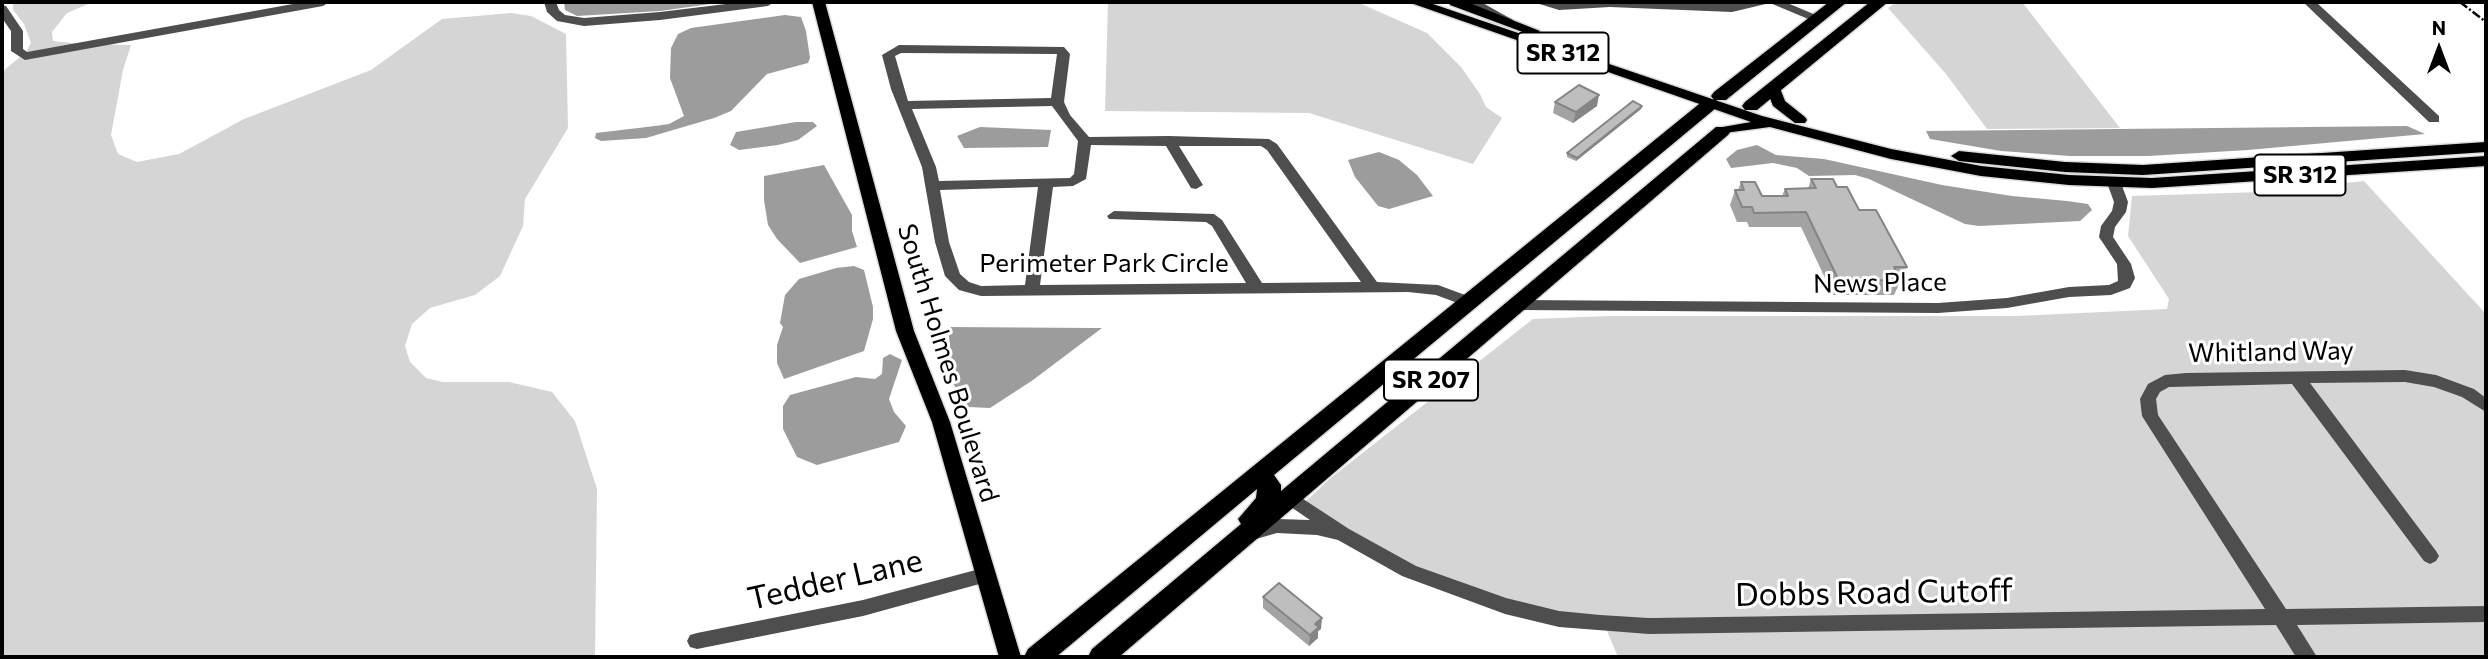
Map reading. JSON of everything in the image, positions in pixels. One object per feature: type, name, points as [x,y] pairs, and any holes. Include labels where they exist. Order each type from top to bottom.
[{"type":"highway","name":"SR 207","points":[[1037,657],[1261,476],[1715,100],[1839,2]]},
{"type":"highway","name":"SR 207","points":[[1747,110],[1880,2]]},
{"type":"highway","name":"SR 207","points":[[1101,657],[1723,131]]},
{"type":"highway","points":[[1292,498],[1285,486],[1288,467],[1312,446],[1316,430]]},
{"type":"highway","points":[[1249,534],[1250,519],[1265,505],[1269,497],[1269,485],[1261,476]]},
{"type":"main road","name":"South Holmes Boulevard","points":[[818,2],[905,331],[941,422],[1010,657]]},
{"type":"main road","name":"SR 312","points":[[1415,2],[1747,110],[1897,144],[1987,159],[2107,170],[2194,168],[2486,147]]},
{"type":"main road","name":"SR 312","points":[[1455,2],[1715,100]]},
{"type":"main road","points":[[1773,88],[1778,103],[1800,120]]},
{"type":"main road","name":"SR 312","points":[[1747,110],[1778,125],[1935,164],[2026,176],[2114,183],[2204,181],[2486,161]]},
{"type":"main road","name":"SR 207","points":[[1723,131],[1747,110]]},
{"type":"main road","points":[[1723,131],[1761,124],[1778,125]]},
{"type":"main road","points":[[2114,183],[2117,176],[2122,174],[2191,173],[2194,168]]},
{"type":"street","points":[[2,9],[17,31],[17,51],[25,56],[323,2]]},
{"type":"street","points":[[550,2],[553,12],[561,18],[584,22],[660,16],[768,2]]},
{"type":"street","points":[[1472,2],[1516,24]]},
{"type":"street","points":[[1539,2],[1570,6],[1610,3],[1732,8],[1765,2]]},
{"type":"street","points":[[1775,2],[1817,18]]},
{"type":"street","points":[[2309,2],[2434,119]]},
{"type":"street","name":"Perimeter Park Circle","points":[[1057,102],[1064,54],[1060,50],[899,49],[888,55],[903,105],[925,156],[942,242],[957,282],[981,291],[1372,286],[1428,288],[1471,303]]},
{"type":"street","points":[[903,105],[1057,102],[1064,116],[1085,141],[1081,176],[1068,184],[932,186]]},
{"type":"street","points":[[1169,140],[1196,185]]},
{"type":"street","points":[[1085,141],[1253,140],[1272,147],[1372,286]]},
{"type":"street","name":"News Place","points":[[1520,305],[1938,308],[2007,303],[2069,292],[2102,292],[2119,288],[2127,278],[2124,264],[2106,237],[2108,226],[2119,212],[2121,202],[2114,183]]},
{"type":"street","points":[[1032,290],[1046,184]]},
{"type":"street","points":[[1114,216],[1209,217],[1217,223],[1257,288]]},
{"type":"street","name":"Whitland Way","points":[[2283,617],[2150,415],[2148,399],[2154,388],[2165,382],[2186,379],[2405,376],[2436,381],[2468,393],[2486,406]]},
{"type":"street","points":[[2297,377],[2430,556]]},
{"type":"street","name":"Dobbs Road Cutoff","points":[[1292,498],[1343,534],[1409,571],[1459,591],[1559,619],[1600,623],[1649,626],[2486,614]]},
{"type":"street","points":[[1249,534],[1277,526],[1317,528],[1343,534]]},
{"type":"street","name":"Tedder Lane","points":[[696,641],[863,608],[987,575]]},
{"type":"street","points":[[2283,617],[2306,657]]},
{"type":"shaded area","points":[[13,2],[93,2],[67,13],[52,32],[53,41],[131,45],[123,70],[111,135],[118,154],[137,162],[179,154],[244,119],[371,70],[442,19],[511,13],[531,16],[566,34],[568,128],[525,199],[523,226],[500,276],[475,295],[430,308],[412,324],[405,346],[410,362],[426,378],[443,382],[509,382],[552,392],[575,421],[597,489],[595,657],[2,657],[2,72],[26,52],[31,43],[24,24],[13,10]]},
{"type":"shaded area","points":[[564,2],[725,2],[660,11],[577,16],[565,10]]},
{"type":"shaded area","points":[[1108,2],[1357,2],[1427,33],[1461,67],[1486,107],[1502,118],[1473,164],[1309,113],[1105,111]]},
{"type":"shaded area","points":[[1897,2],[2022,2],[2120,128],[1987,129],[1946,74],[1888,8]]},
{"type":"shaded area","points":[[785,15],[801,17],[806,31],[810,58],[808,63],[767,74],[731,111],[714,118],[646,138],[601,141],[595,138],[596,133],[669,124],[684,116],[670,78],[671,48],[678,34],[691,28]]},
{"type":"shaded area","points":[[796,122],[813,122],[817,126],[798,140],[778,145],[739,150],[730,145],[736,132]]},
{"type":"shaded area","points":[[2407,126],[2425,134],[2148,156],[2070,156],[2001,151],[1930,139],[1926,131]]},
{"type":"shaded area","points":[[980,127],[1051,130],[1048,147],[964,148],[957,136]]},
{"type":"shaded area","points":[[1757,145],[1776,155],[1824,159],[1942,185],[2012,196],[2088,204],[2092,210],[2080,221],[1979,226],[1965,224],[1855,175],[1809,176],[1797,168],[1773,163],[1731,168],[1726,159],[1737,150]]},
{"type":"shaded area","points":[[1379,152],[1399,160],[1417,175],[1433,196],[1389,209],[1378,206],[1355,177],[1348,160]]},
{"type":"shaded area","points":[[824,165],[852,215],[852,231],[857,247],[800,263],[777,239],[768,225],[764,176]]},
{"type":"shaded area","points":[[2364,181],[2486,314],[2486,607],[1647,618],[1600,616],[1559,612],[1506,599],[1412,565],[1346,528],[1306,501],[1332,477],[1533,319],[1608,316],[2017,316],[2167,309],[2169,299],[2128,236],[2132,196],[2261,192]]},
{"type":"shaded area","points":[[854,266],[864,270],[873,307],[873,319],[864,351],[784,379],[777,363],[777,345],[783,327],[780,323],[785,295],[799,279],[836,268]]},
{"type":"shaded area","points":[[948,327],[1102,328],[1033,380],[990,408],[968,407],[954,385]]},
{"type":"shaded area","points":[[890,354],[902,360],[889,399],[894,412],[906,426],[899,442],[817,465],[797,457],[783,429],[783,406],[790,395],[856,377],[875,379],[882,374],[883,358]]},
{"type":"shaded area","points":[[2486,621],[2486,657],[1618,657],[1607,631]]},
{"type":"building","points":[[1579,85],[1599,95],[1576,112],[1555,102]]},
{"type":"building","points":[[1633,101],[1642,106],[1577,158],[1567,153]]},
{"type":"building","points":[[1811,179],[1833,179],[1837,187],[1847,187],[1859,210],[1876,210],[1907,267],[1894,267],[1901,280],[1839,281],[1806,212],[1754,213],[1752,207],[1742,207],[1735,190],[1744,190],[1741,182],[1755,182],[1762,196],[1788,196],[1785,189],[1816,188]]},
{"type":"building","points":[[1279,583],[1322,618],[1315,624],[1319,627],[1310,635],[1263,597]]},
{"type":"railway","points":[[2460,2],[2486,22]]}]
